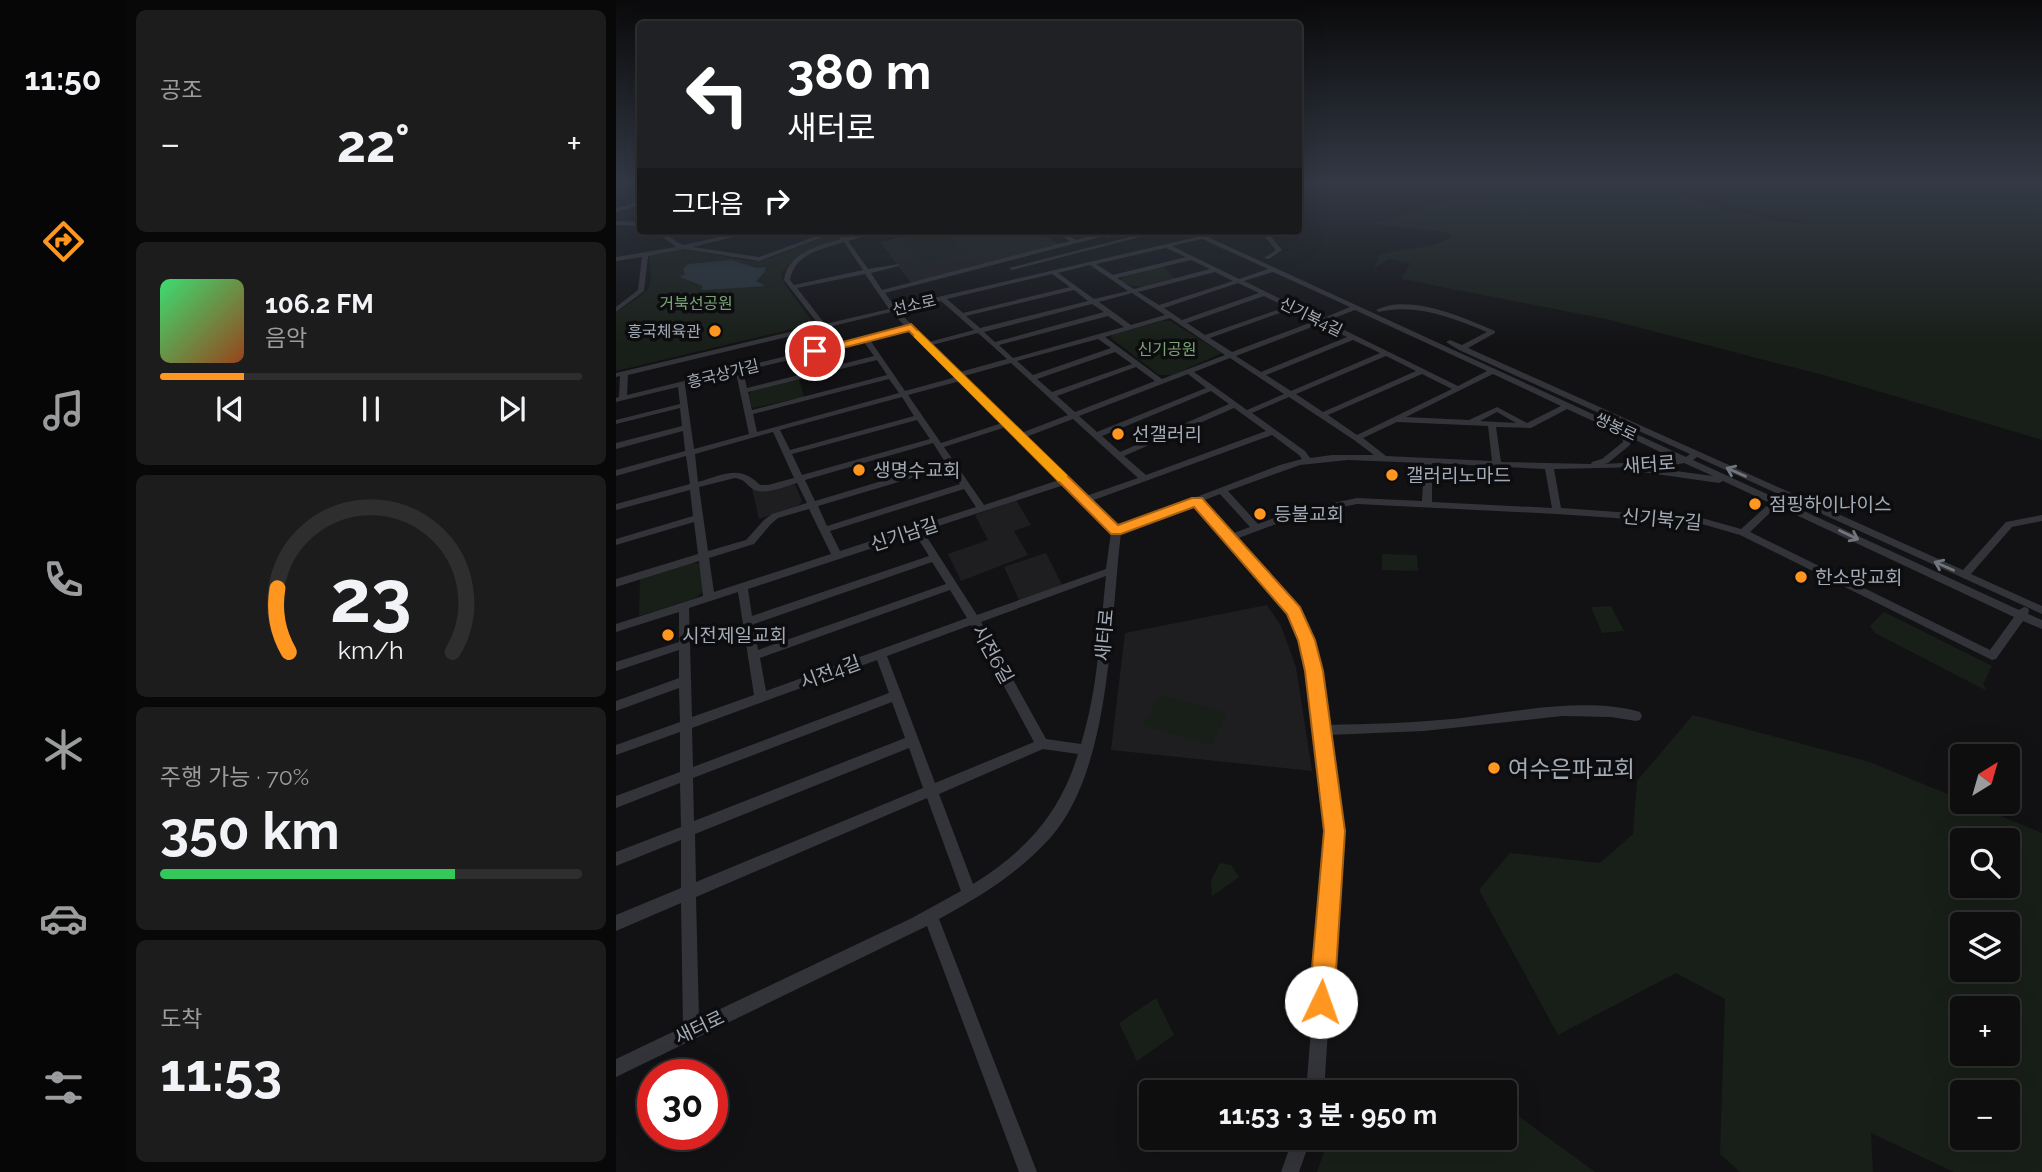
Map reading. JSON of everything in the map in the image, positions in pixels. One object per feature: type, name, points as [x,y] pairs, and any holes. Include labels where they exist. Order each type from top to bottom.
[{"type":"street","points":[[664,237],[670,242],[685,247],[759,259],[835,237]]},
{"type":"street","points":[[617,260],[727,237]]},
{"type":"street","points":[[823,326],[787,280],[791,265],[838,237]]},
{"type":"street","points":[[842,237],[893,310],[1116,531]]},
{"type":"street","points":[[1067,237],[1076,242]]},
{"type":"street","points":[[881,292],[1095,237]]},
{"type":"street","points":[[1108,237],[1129,254]]},
{"type":"street","points":[[1012,268],[1139,237]]},
{"type":"street","name":"선소로","points":[[620,374],[1195,237]]},
{"type":"street","name":"쌍봉로","points":[[1209,237],[1611,425],[1692,457],[2042,610]]},
{"type":"street","name":"쌍봉로","points":[[1219,237],[1462,348],[1692,457],[1776,502],[2042,625]]},
{"type":"street","points":[[1267,258],[1279,250],[1268,237]]},
{"type":"street","name":"신기북4길","points":[[1165,246],[1457,388]]},
{"type":"street","points":[[616,310],[641,291],[645,254]]},
{"type":"street","points":[[1112,278],[1191,258]]},
{"type":"street","points":[[1006,261],[1021,279]]},
{"type":"street","points":[[1090,263],[1357,438],[1382,458]]},
{"type":"street","points":[[795,288],[897,265]]},
{"type":"street","points":[[1158,308],[1275,269]]},
{"type":"street","points":[[928,344],[1215,270]]},
{"type":"street","points":[[1053,272],[1130,328]]},
{"type":"street","points":[[962,316],[1075,288]]},
{"type":"street","points":[[1181,323],[1264,293]]},
{"type":"street","points":[[942,298],[1144,478]]},
{"type":"street","points":[[1379,310],[1393,304],[1457,317],[1493,331],[1462,348]]},
{"type":"street","points":[[1204,338],[1291,307]]},
{"type":"street","points":[[1020,436],[1357,307]]},
{"type":"street","points":[[994,344],[1110,313]]},
{"type":"street","points":[[616,473],[904,394],[1012,360],[1171,316]]},
{"type":"street","name":"흥국상가길","points":[[619,400],[911,328]]},
{"type":"street","points":[[1099,336],[1161,382]]},
{"type":"street","points":[[780,337],[789,358]]},
{"type":"street","points":[[1260,374],[1353,337]]},
{"type":"street","points":[[866,339],[982,509]]},
{"type":"street","points":[[1032,378],[1116,349]]},
{"type":"street","points":[[1246,413],[1386,354]]},
{"type":"street","points":[[743,391],[878,358]]},
{"type":"street","points":[[1052,396],[1138,364]]},
{"type":"street","points":[[738,370],[753,435]]},
{"type":"street","points":[[1357,438],[1494,370]]},
{"type":"street","points":[[1322,415],[1422,371]]},
{"type":"street","points":[[1188,372],[1302,453],[1308,461]]},
{"type":"street","points":[[619,400],[620,374]]},
{"type":"street","points":[[748,413],[891,376]]},
{"type":"street","points":[[681,384],[709,597]]},
{"type":"street","points":[[1097,435],[1212,388]]},
{"type":"street","points":[[616,422],[684,405]]},
{"type":"street","points":[[1119,455],[1235,405]]},
{"type":"street","points":[[1395,419],[1528,426],[1568,405]]},
{"type":"street","points":[[1467,424],[1497,409],[1528,426]]},
{"type":"street","points":[[787,453],[919,417]]},
{"type":"street","points":[[616,507],[740,475],[762,488],[1008,424]]},
{"type":"street","points":[[1492,425],[1497,463]]},
{"type":"street","points":[[1583,466],[1605,461],[1627,443],[1625,436],[1611,425]]},
{"type":"street","points":[[616,446],[687,427]]},
{"type":"street","points":[[776,430],[837,556]]},
{"type":"street","points":[[1085,500],[1272,432]]},
{"type":"street","name":"새터로","points":[[616,1068],[930,915],[1017,861],[1048,828],[1070,794],[1098,709],[1116,531],[1283,467],[1308,461],[1382,458],[1549,467],[1622,467],[1692,457]]},
{"type":"street","points":[[1427,504],[1428,460]]},
{"type":"street","points":[[616,583],[754,540],[768,520],[951,463]]},
{"type":"street","points":[[1549,467],[1556,510]]},
{"type":"street","points":[[1622,467],[1713,479],[1738,484],[1762,495]]},
{"type":"street","name":"신기남길","points":[[616,628],[1066,481]]},
{"type":"street","points":[[824,530],[966,485]]},
{"type":"street","points":[[1222,492],[1255,527]]},
{"type":"street","points":[[1197,501],[1294,612],[1307,640],[1314,671],[1334,831],[1316,1080]]},
{"type":"street","name":"신기북7길","points":[[1230,538],[1255,527],[1325,506],[1357,501],[1556,510],[1702,521],[1743,533],[1992,656],[2021,615]]},
{"type":"street","points":[[1743,533],[1776,502]]},
{"type":"street","points":[[616,542],[699,517]]},
{"type":"street","points":[[1964,575],[2009,524],[2042,518]]},
{"type":"street","name":"시전6길","points":[[918,530],[974,620],[1042,744]]},
{"type":"street","points":[[748,621],[935,557]]},
{"type":"street","name":"시전4길","points":[[616,750],[1110,571]]},
{"type":"street","name":"시전4길","points":[[754,656],[953,585]]},
{"type":"street","points":[[742,587],[761,698]]},
{"type":"street","points":[[2021,615],[2028,604]]},
{"type":"street","points":[[684,606],[691,1031]]},
{"type":"street","points":[[616,667],[685,644]]},
{"type":"street","points":[[880,654],[969,893]]},
{"type":"street","points":[[616,706],[685,681]]},
{"type":"street","points":[[616,802],[895,695]]},
{"type":"street","points":[[1321,730],[1435,726],[1527,712],[1605,711],[1636,716]]},
{"type":"street","points":[[616,859],[912,741]]},
{"type":"street","points":[[616,923],[1042,744],[1085,750]]},
{"type":"street","points":[[930,915],[1028,1172]]},
{"type":"street","points":[[1290,1172],[1298,1150]]},
{"type":"shaded area","points":[[902,237],[1047,237],[1060,245],[911,283],[880,242]]},
{"type":"shaded area","points":[[732,260],[756,268],[766,267],[756,281],[766,286],[704,290],[701,289],[703,286],[680,277],[685,274],[683,269],[688,264]]},
{"type":"shaded area","points":[[795,484],[802,501],[799,505],[759,519],[752,489]]},
{"type":"shaded area","points":[[1016,500],[1031,525],[1014,531],[1028,555],[961,581],[948,554],[988,540],[975,515]]},
{"type":"shaded area","points":[[1046,553],[1062,585],[1019,600],[1004,567]]},
{"type":"shaded area","points":[[1267,605],[1281,626],[1296,667],[1312,771],[1111,750],[1125,633]]},
{"type":"green space","name":"거북선공원","points":[[824,237],[838,237],[840,240],[795,258],[781,273],[784,283],[814,324],[616,371],[616,313],[641,296],[649,286],[649,256],[682,249],[750,261],[768,259]]},
{"type":"green space","points":[[950,237],[964,253],[923,263],[903,242],[909,238]]},
{"type":"green space","points":[[1452,237],[2042,237],[2042,440],[1827,376],[1606,319],[1401,279],[1410,263],[1388,259],[1374,269],[1378,256],[1435,244]]},
{"type":"green space","points":[[1163,266],[1176,279],[1141,287],[1121,281],[1122,277]]},
{"type":"green space","name":"신기공원","points":[[1170,321],[1222,353],[1173,375],[1159,375],[1111,338],[1112,335]]},
{"type":"green space","points":[[799,379],[804,397],[752,408],[749,394],[753,390]]},
{"type":"green space","points":[[1382,554],[1417,555],[1418,571],[1382,570]]},
{"type":"green space","points":[[694,562],[701,565],[703,591],[696,598],[639,616],[640,578]]},
{"type":"green space","points":[[1611,606],[1624,631],[1602,633],[1591,607]]},
{"type":"green space","points":[[1884,612],[1992,666],[1983,684],[1987,691],[1875,633],[1870,626]]},
{"type":"green space","points":[[1161,695],[1227,713],[1211,745],[1142,725]]},
{"type":"green space","points":[[1693,715],[1870,762],[1950,795],[1950,814],[1996,814],[2042,833],[2042,1172],[1954,1172],[1871,1133],[1873,1172],[1740,1172],[1720,1154],[1725,999],[1676,973],[1558,1035],[1479,890],[1510,853],[1600,863],[1633,834],[1637,781]]},
{"type":"green space","points":[[1220,863],[1231,865],[1239,877],[1212,896],[1211,880]]},
{"type":"green space","points":[[1156,998],[1174,1035],[1137,1061],[1119,1023]]},
{"type":"green space","points":[[1517,1115],[1595,1172],[1317,1172],[1325,1150],[1517,1150]]},
{"type":"slow traffic","points":[[918,334],[1062,478]]},
{"type":"place","name":"흥국체육관","points":[[715,331]]},
{"type":"place","name":"선갤러리","points":[[1118,434]]},
{"type":"place","name":"생명수교회","points":[[859,470]]},
{"type":"place","name":"갤러리노마드","points":[[1392,475]]},
{"type":"place","name":"점핑하이나이스","points":[[1755,504]]},
{"type":"place","name":"등불교회","points":[[1260,514]]},
{"type":"place","name":"한소망교회","points":[[1801,577]]},
{"type":"place","name":"시전제일교회","points":[[668,635]]},
{"type":"place","name":"여수은파교회","points":[[1494,768]]},
{"type":"route","points":[[815,351],[911,328],[1116,531],[1197,501],[1294,612],[1307,640],[1314,671],[1334,831],[1321,1002]]}]
